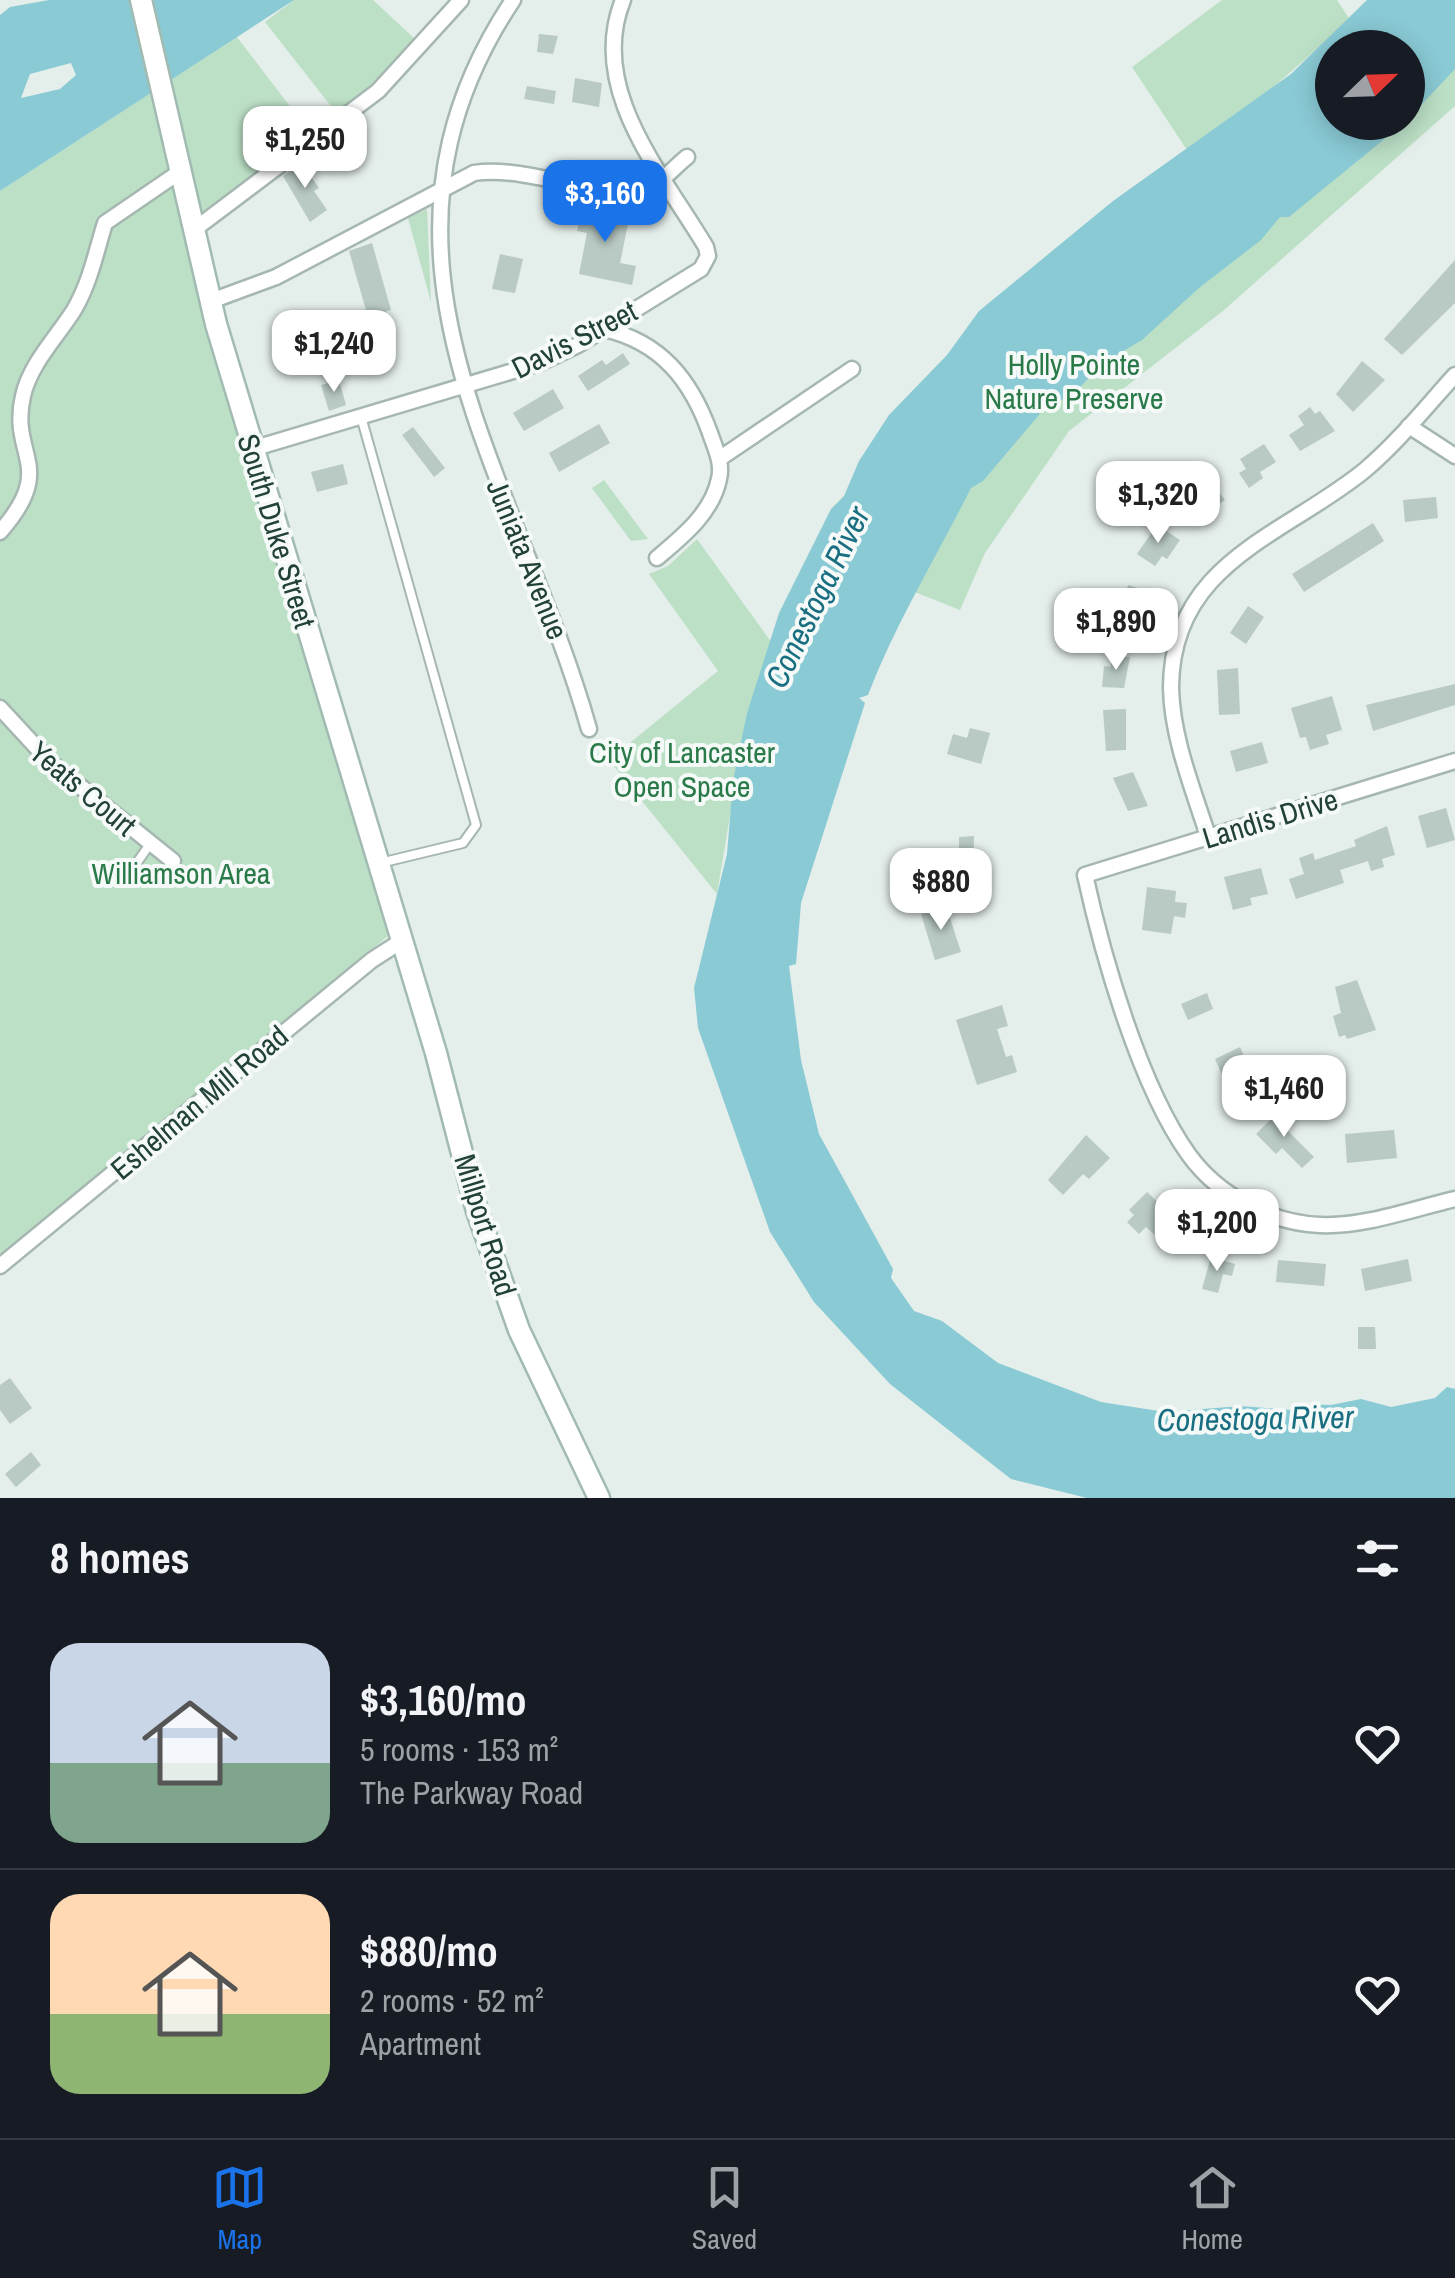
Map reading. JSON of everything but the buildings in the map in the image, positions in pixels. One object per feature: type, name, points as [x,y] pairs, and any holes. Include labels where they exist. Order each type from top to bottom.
[{"type":"main road","name":"South Duke Street","points":[[142,0],[211,301],[400,942]]},
{"type":"main road","name":"Millport Road","points":[[400,942],[436,1054],[491,1254],[519,1330],[599,1498]]},
{"type":"street","points":[[195,229],[378,91],[461,0]]},
{"type":"street","name":"Juniata Avenue","points":[[514,0],[492,32],[469,80],[442,189],[439,259],[463,389],[487,460],[554,618],[589,729]]},
{"type":"street","points":[[622,0],[612,34],[614,79],[664,176]]},
{"type":"street","points":[[211,301],[276,277],[442,189],[492,170],[539,174],[626,194],[655,186],[687,157]]},
{"type":"street","points":[[0,532],[29,487],[30,454],[20,416],[23,394],[87,285],[104,223],[181,172]]},
{"type":"street","name":"Davis Street","points":[[252,449],[362,420],[540,362],[604,329],[701,269],[708,256],[664,176]]},
{"type":"street","points":[[604,329],[650,346],[679,371],[719,459],[719,480],[706,510],[658,558]]},
{"type":"street","points":[[719,459],[852,368]]},
{"type":"street","points":[[1208,836],[1173,712],[1174,658],[1191,610],[1222,568],[1364,470],[1455,375]]},
{"type":"street","points":[[1410,426],[1455,456]]},
{"type":"street","name":"Yeats Court","points":[[0,708],[50,762],[172,861]]},
{"type":"street","name":"Landis Drive","points":[[1455,760],[1085,876],[1096,930],[1142,1060],[1182,1145],[1220,1186],[1269,1214],[1324,1226],[1455,1199]]},
{"type":"street","name":"Eshelman Mill Road","points":[[0,1266],[372,960],[400,942]]},
{"type":"lane","points":[[362,420],[476,825],[463,843],[376,864]]},
{"type":"lane","points":[[124,880],[150,844]]},
{"type":"green space","points":[[294,0],[373,0],[415,39],[375,85],[338,115],[265,22]]},
{"type":"green space","points":[[1222,0],[1337,0],[1350,20],[1339,30],[1315,30],[1315,51],[1247,110],[1187,150],[1132,67]]},
{"type":"green space","name":"Holly Pointe Nature Preserve","points":[[1455,18],[1455,106],[1425,132],[1425,45]]},
{"type":"green space","name":"Williamson Area","points":[[237,37],[311,134],[181,228],[236,432],[388,936],[0,1255],[0,191]]},
{"type":"green space","name":"Holly Pointe Nature Preserve","points":[[1323,140],[1416,140],[1224,310],[1069,431],[985,553],[960,610],[892,583],[920,526]]},
{"type":"green space","points":[[427,209],[431,302],[408,218]]},
{"type":"green space","points":[[604,480],[648,539],[631,541],[592,488]]},
{"type":"green space","name":"City of Lancaster Open Space","points":[[697,539],[772,643],[747,713],[717,894],[609,760],[718,671],[649,574],[668,566]]},
{"type":"water","points":[[49,0],[294,0],[0,191],[0,15],[10,7]],"holes":[[[71,63],[76,75],[60,89],[21,98],[30,74]]]},
{"type":"water","points":[[1367,0],[1455,0],[1455,69],[1425,101],[1425,30],[1336,30]]},
{"type":"water","name":"Conestoga River","points":[[1315,51],[1315,140],[1383,140],[1289,217],[1280,217],[1261,240],[1199,288],[1142,340],[1105,362],[1073,394],[1044,409],[983,481],[971,488],[868,695],[859,698],[865,703],[801,903],[796,964],[789,966],[801,1060],[819,1134],[893,1269],[891,1278],[914,1311],[942,1321],[998,1363],[1101,1402],[1165,1412],[1241,1406],[1291,1410],[1303,1404],[1331,1405],[1361,1399],[1391,1407],[1435,1398],[1447,1387],[1455,1389],[1455,1498],[1087,1498],[1011,1479],[890,1384],[814,1302],[770,1232],[698,1028],[694,988],[727,854],[733,781],[747,713],[779,613],[831,509],[844,496],[859,461],[889,415],[947,355],[979,311],[1113,201],[1291,74]]}]
